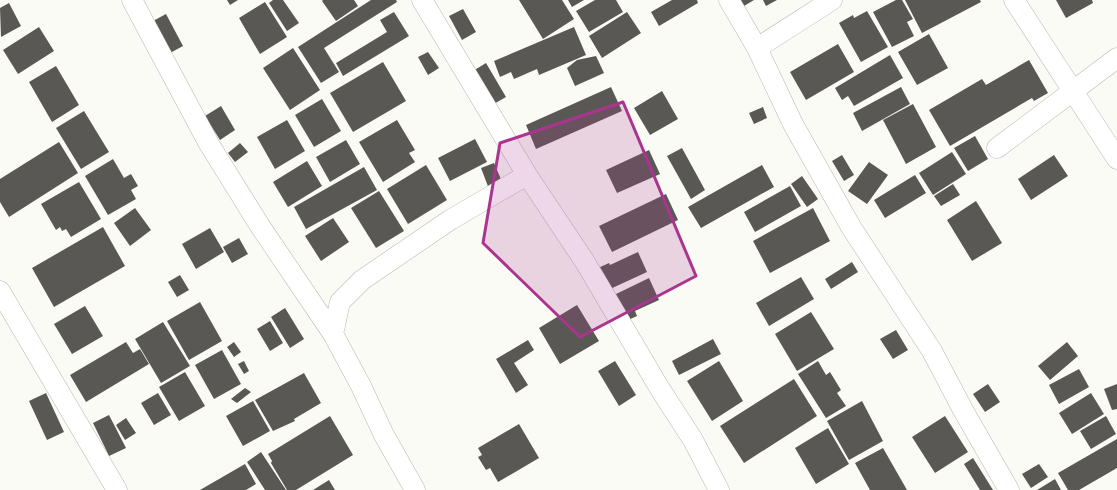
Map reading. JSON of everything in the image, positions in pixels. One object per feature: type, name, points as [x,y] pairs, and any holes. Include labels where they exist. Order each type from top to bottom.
[{"type":"street","points":[[132,0],[209,144],[260,226],[333,334],[361,386],[384,434],[415,490]]},
{"type":"street","points":[[422,0],[527,175],[585,262],[660,389],[693,440],[719,490]]},
{"type":"street","points":[[728,0],[757,48],[793,124],[844,213],[932,351],[963,410],[1009,490]]},
{"type":"street","points":[[757,48],[832,0]]},
{"type":"street","points":[[1014,0],[1075,91],[1117,159]]},
{"type":"street","points":[[997,148],[1117,58]]},
{"type":"street","points":[[333,334],[340,302],[347,292],[362,280],[450,220],[527,175]]},
{"type":"street","points":[[0,291],[117,490]]},
{"type":"highlighted area","points":[[623,102],[696,276],[580,337],[483,243],[500,143]]},
{"type":"building","points":[[227,0],[238,0],[230,5]]},
{"type":"building","points":[[273,0],[283,0],[299,23],[287,31],[269,3]]},
{"type":"building","points":[[354,0],[358,6],[336,21],[322,1]]},
{"type":"building","points":[[371,0],[396,0],[397,2],[324,48],[339,72],[321,83],[298,47]]},
{"type":"building","points":[[519,0],[562,0],[574,19],[543,39]]},
{"type":"building","points":[[568,0],[584,0],[572,7]]},
{"type":"building","points":[[595,0],[616,0],[623,12],[589,32],[576,11]]},
{"type":"building","points":[[672,0],[697,0],[698,3],[659,26],[651,12]]},
{"type":"building","points":[[733,0],[754,0],[739,9]]},
{"type":"building","points":[[763,0],[777,0],[766,6]]},
{"type":"building","points":[[896,0],[902,0],[913,19],[907,22],[914,36],[892,47],[873,12]]},
{"type":"building","points":[[905,0],[980,0],[981,2],[922,33]]},
{"type":"building","points":[[1056,0],[1092,0],[1093,3],[1066,18]]},
{"type":"building","points":[[265,2],[287,37],[260,54],[239,18]]},
{"type":"building","points":[[9,3],[21,26],[1,37],[0,8]]},
{"type":"building","points":[[463,9],[476,32],[462,40],[449,16]]},
{"type":"building","points":[[867,11],[888,47],[861,62],[839,23],[853,15],[854,18]]},
{"type":"building","points":[[394,12],[409,36],[343,76],[336,63],[387,32],[380,20]]},
{"type":"building","points":[[627,12],[641,33],[602,58],[589,36]]},
{"type":"building","points":[[166,14],[183,46],[170,53],[153,21]]},
{"type":"building","points":[[39,27],[54,51],[18,74],[3,50]]},
{"type":"building","points":[[574,27],[586,55],[539,75],[537,69],[514,79],[511,72],[500,77],[494,61]]},
{"type":"building","points":[[929,34],[948,68],[917,85],[898,52]]},
{"type":"building","points":[[838,44],[854,72],[806,100],[790,72]]},
{"type":"building","points":[[293,48],[320,90],[290,110],[263,68]]},
{"type":"building","points":[[428,52],[439,68],[428,75],[418,57]]},
{"type":"building","points":[[890,55],[903,78],[854,106],[848,96],[842,100],[835,88]]},
{"type":"building","points":[[596,56],[604,73],[575,86],[567,68],[577,60]]},
{"type":"building","points":[[1029,60],[1048,93],[1034,101],[1032,98],[950,146],[929,110],[982,79],[986,85]]},
{"type":"building","points":[[383,62],[406,101],[353,132],[330,93]]},
{"type":"building","points":[[486,63],[506,97],[492,105],[473,71]]},
{"type":"building","points":[[56,66],[79,105],[52,122],[29,82]]},
{"type":"building","points":[[611,87],[622,111],[536,149],[526,125]]},
{"type":"building","points":[[901,87],[910,104],[862,131],[853,113]]},
{"type":"building","points":[[662,91],[678,119],[650,135],[634,108]]},
{"type":"building","points":[[322,99],[341,131],[314,147],[295,115]]},
{"type":"building","points":[[913,104],[936,147],[906,164],[883,120]]},
{"type":"building","points":[[221,106],[235,130],[220,140],[205,116]]},
{"type":"building","points":[[763,107],[767,118],[754,124],[749,113]]},
{"type":"building","points":[[84,111],[109,152],[81,169],[56,128]]},
{"type":"building","points":[[287,120],[305,151],[275,169],[257,137]]},
{"type":"building","points":[[397,120],[415,150],[409,153],[415,162],[383,182],[359,142]]},
{"type":"building","points":[[975,136],[988,159],[968,171],[954,148]]},
{"type":"building","points":[[475,139],[487,162],[450,181],[438,158]]},
{"type":"building","points":[[346,140],[360,164],[330,182],[316,157]]},
{"type":"building","points":[[59,142],[78,173],[9,217],[0,202],[0,179]]},
{"type":"building","points":[[240,143],[248,152],[235,162],[228,153]]},
{"type":"building","points":[[682,148],[705,190],[691,199],[667,156]]},
{"type":"building","points":[[649,150],[660,174],[617,193],[606,170]]},
{"type":"building","points":[[952,152],[966,174],[933,195],[919,173]]},
{"type":"building","points":[[842,155],[854,175],[844,181],[832,161]]},
{"type":"building","points":[[1054,155],[1068,176],[1031,200],[1018,179]]},
{"type":"building","points":[[113,159],[124,178],[131,174],[138,186],[131,190],[136,199],[108,215],[85,176]]},
{"type":"building","points":[[307,161],[322,186],[288,207],[273,182]]},
{"type":"building","points":[[869,162],[888,175],[867,204],[848,191]]},
{"type":"building","points":[[494,163],[503,184],[489,189],[481,168]]},
{"type":"building","points":[[426,165],[447,200],[408,224],[387,189]]},
{"type":"building","points":[[762,165],[774,187],[701,228],[688,207]]},
{"type":"building","points":[[364,167],[377,190],[306,229],[294,207]]},
{"type":"building","points":[[915,175],[926,193],[885,218],[874,200]]},
{"type":"building","points":[[802,176],[818,199],[807,207],[791,184]]},
{"type":"building","points":[[79,182],[101,219],[71,237],[66,229],[62,231],[60,227],[56,230],[41,204]]},
{"type":"building","points":[[953,184],[960,195],[941,206],[934,196]]},
{"type":"building","points":[[790,186],[801,206],[755,232],[744,212]]},
{"type":"building","points":[[379,191],[404,231],[376,248],[351,208]]},
{"type":"building","points":[[666,194],[678,220],[612,252],[599,226]]},
{"type":"building","points":[[976,201],[1002,243],[972,261],[947,220]]},
{"type":"building","points":[[135,208],[151,230],[130,246],[114,223]]},
{"type":"building","points":[[813,208],[830,241],[770,273],[753,241]]},
{"type":"building","points":[[333,218],[349,242],[321,261],[305,236]]},
{"type":"building","points":[[103,227],[125,266],[54,307],[32,268]]},
{"type":"building","points":[[210,228],[224,252],[196,269],[182,244]]},
{"type":"building","points":[[239,238],[248,254],[232,263],[223,247]]},
{"type":"building","points":[[638,252],[647,272],[608,290],[598,268],[609,263],[610,265]]},
{"type":"building","points":[[852,262],[858,272],[831,289],[825,279]]},
{"type":"building","points":[[180,275],[189,290],[177,297],[168,282]]},
{"type":"building","points":[[801,277],[814,299],[769,326],[756,303]]},
{"type":"building","points":[[649,278],[659,300],[635,311],[637,316],[626,321],[614,295]]},
{"type":"building","points":[[200,302],[222,341],[189,360],[167,321]]},
{"type":"building","points":[[577,305],[599,341],[560,364],[539,328]]},
{"type":"building","points":[[85,306],[103,336],[72,354],[54,324]]},
{"type":"building","points":[[285,308],[304,339],[290,348],[271,317]]},
{"type":"building","points":[[811,312],[834,349],[797,371],[775,334]]},
{"type":"building","points":[[270,321],[283,343],[270,351],[257,329]]},
{"type":"building","points":[[163,322],[190,366],[161,383],[135,339]]},
{"type":"building","points":[[896,330],[908,350],[893,359],[880,339]]},
{"type":"building","points":[[713,339],[721,354],[679,375],[672,361]]},
{"type":"building","points":[[528,340],[534,350],[514,363],[528,385],[516,393],[496,359]]},
{"type":"building","points":[[126,342],[133,353],[140,349],[149,364],[86,402],[70,375]]},
{"type":"building","points":[[234,342],[241,352],[234,357],[227,347]]},
{"type":"building","points":[[1067,342],[1078,356],[1050,380],[1038,366]]},
{"type":"building","points":[[222,350],[241,384],[214,399],[195,365]]},
{"type":"building","points":[[244,361],[249,371],[244,374],[238,364]]},
{"type":"building","points":[[615,361],[636,395],[619,406],[598,371]]},
{"type":"building","points":[[719,361],[743,401],[712,421],[687,381]]},
{"type":"building","points":[[818,361],[826,375],[830,372],[841,390],[837,393],[846,406],[826,418],[798,374]]},
{"type":"building","points":[[1079,369],[1089,387],[1059,404],[1049,385]]},
{"type":"building","points":[[185,372],[205,406],[179,421],[159,387]]},
{"type":"building","points":[[304,373],[321,403],[294,419],[295,421],[273,431],[255,400]]},
{"type":"building","points":[[794,379],[817,416],[744,463],[720,426]]},
{"type":"building","points":[[988,384],[1000,402],[985,412],[973,394]]},
{"type":"building","points":[[1117,384],[1117,409],[1112,410],[1104,389]]},
{"type":"building","points":[[245,388],[251,392],[237,403],[231,399]]},
{"type":"building","points":[[46,393],[64,432],[47,440],[29,401]]},
{"type":"building","points":[[158,393],[171,415],[154,425],[141,403]]},
{"type":"building","points":[[1091,393],[1104,414],[1072,434],[1059,413]]},
{"type":"building","points":[[253,401],[270,431],[243,446],[226,416]]},
{"type":"building","points":[[862,401],[883,441],[849,460],[827,421]]},
{"type":"building","points":[[109,415],[126,448],[109,456],[93,423]]},
{"type":"building","points":[[330,416],[353,455],[296,490],[287,490],[271,463],[272,461],[268,454]]},
{"type":"building","points":[[945,416],[968,452],[935,473],[912,437]]},
{"type":"building","points":[[1106,416],[1116,434],[1091,449],[1080,431]]},
{"type":"building","points":[[126,418],[136,433],[125,440],[116,425]]},
{"type":"building","points":[[519,424],[539,458],[498,482],[490,468],[486,470],[478,457],[482,455],[478,448]]},
{"type":"building","points":[[828,428],[849,464],[816,484],[795,448]]},
{"type":"building","points":[[1117,439],[1117,468],[1079,490],[1068,490],[1058,473]]},
{"type":"building","points":[[883,448],[907,490],[870,490],[855,463]]},
{"type":"building","points":[[261,452],[286,490],[265,490],[247,462]]},
{"type":"building","points":[[973,458],[993,490],[980,490],[964,464]]},
{"type":"building","points":[[245,464],[256,484],[246,490],[200,490]]},
{"type":"building","points":[[1039,464],[1048,477],[1031,488],[1022,474]]},
{"type":"building","points":[[1055,479],[1061,490],[1037,490]]},
{"type":"building","points":[[329,480],[335,490],[313,490]]}]
